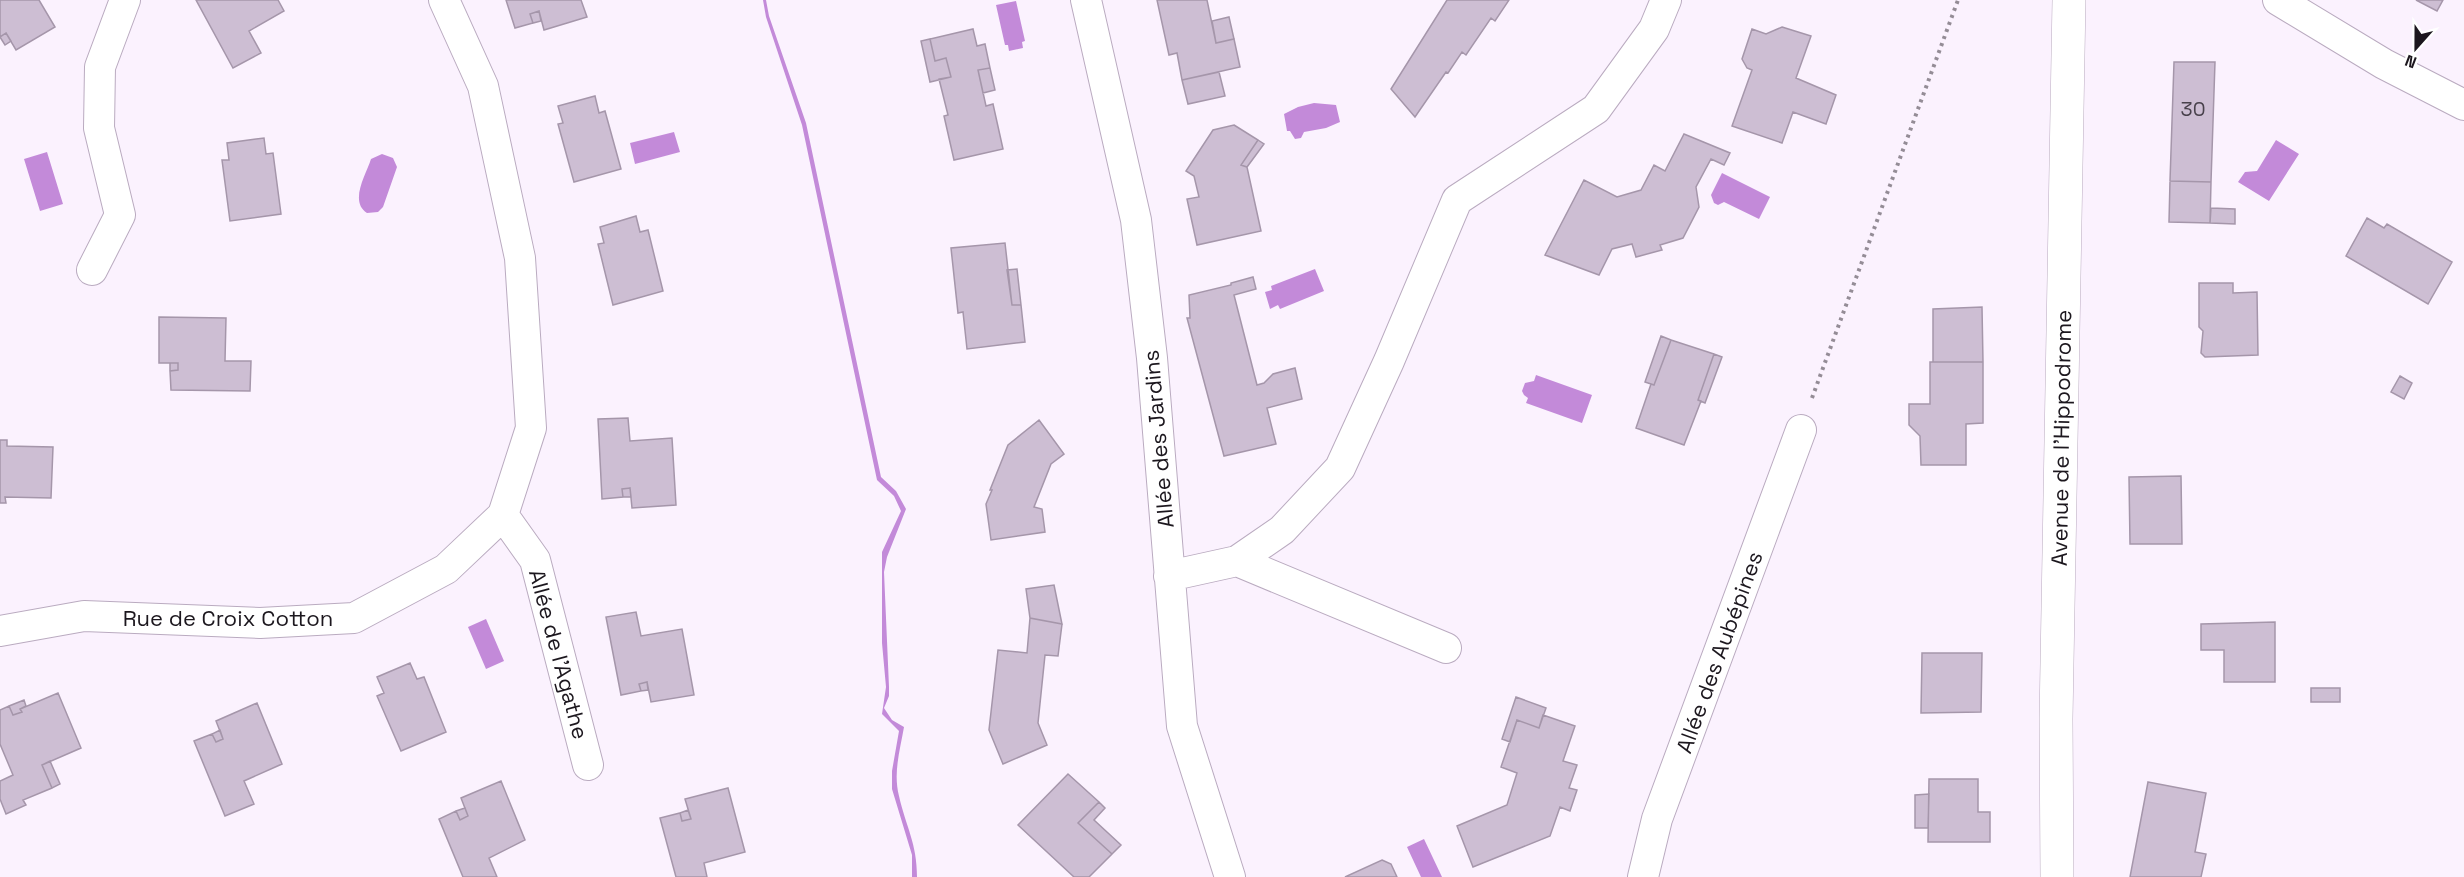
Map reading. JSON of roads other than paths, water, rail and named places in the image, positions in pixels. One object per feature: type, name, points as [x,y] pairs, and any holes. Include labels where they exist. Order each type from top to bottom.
[{"type":"main road","name":"Avenue de l'Hippodrome","points":[[2057,877],[2056,719],[2069,0]]},
{"type":"street","points":[[92,270],[120,215],[99,128],[100,67],[124,0]]},
{"type":"street","name":"Rue de Croix Cotton","points":[[0,631],[84,616],[261,623],[354,618],[446,569],[503,515],[531,428],[520,258],[483,86],[444,0]]},
{"type":"street","name":"Allée des Jardins","points":[[1086,0],[1136,220],[1152,358],[1182,726],[1230,877]]},
{"type":"street","points":[[1169,576],[1237,561],[1282,530],[1340,468],[1389,361],[1457,200],[1596,109],[1654,29],[1666,0]]},
{"type":"street","points":[[2278,0],[2384,64],[2464,105]]},
{"type":"street","name":"Allée des Aubépines","points":[[1643,877],[1658,819],[1801,430]]},
{"type":"street","name":"Allée de l'Agathe","points":[[503,515],[535,560],[588,765]]},
{"type":"street","points":[[1237,561],[1446,648]]}]
